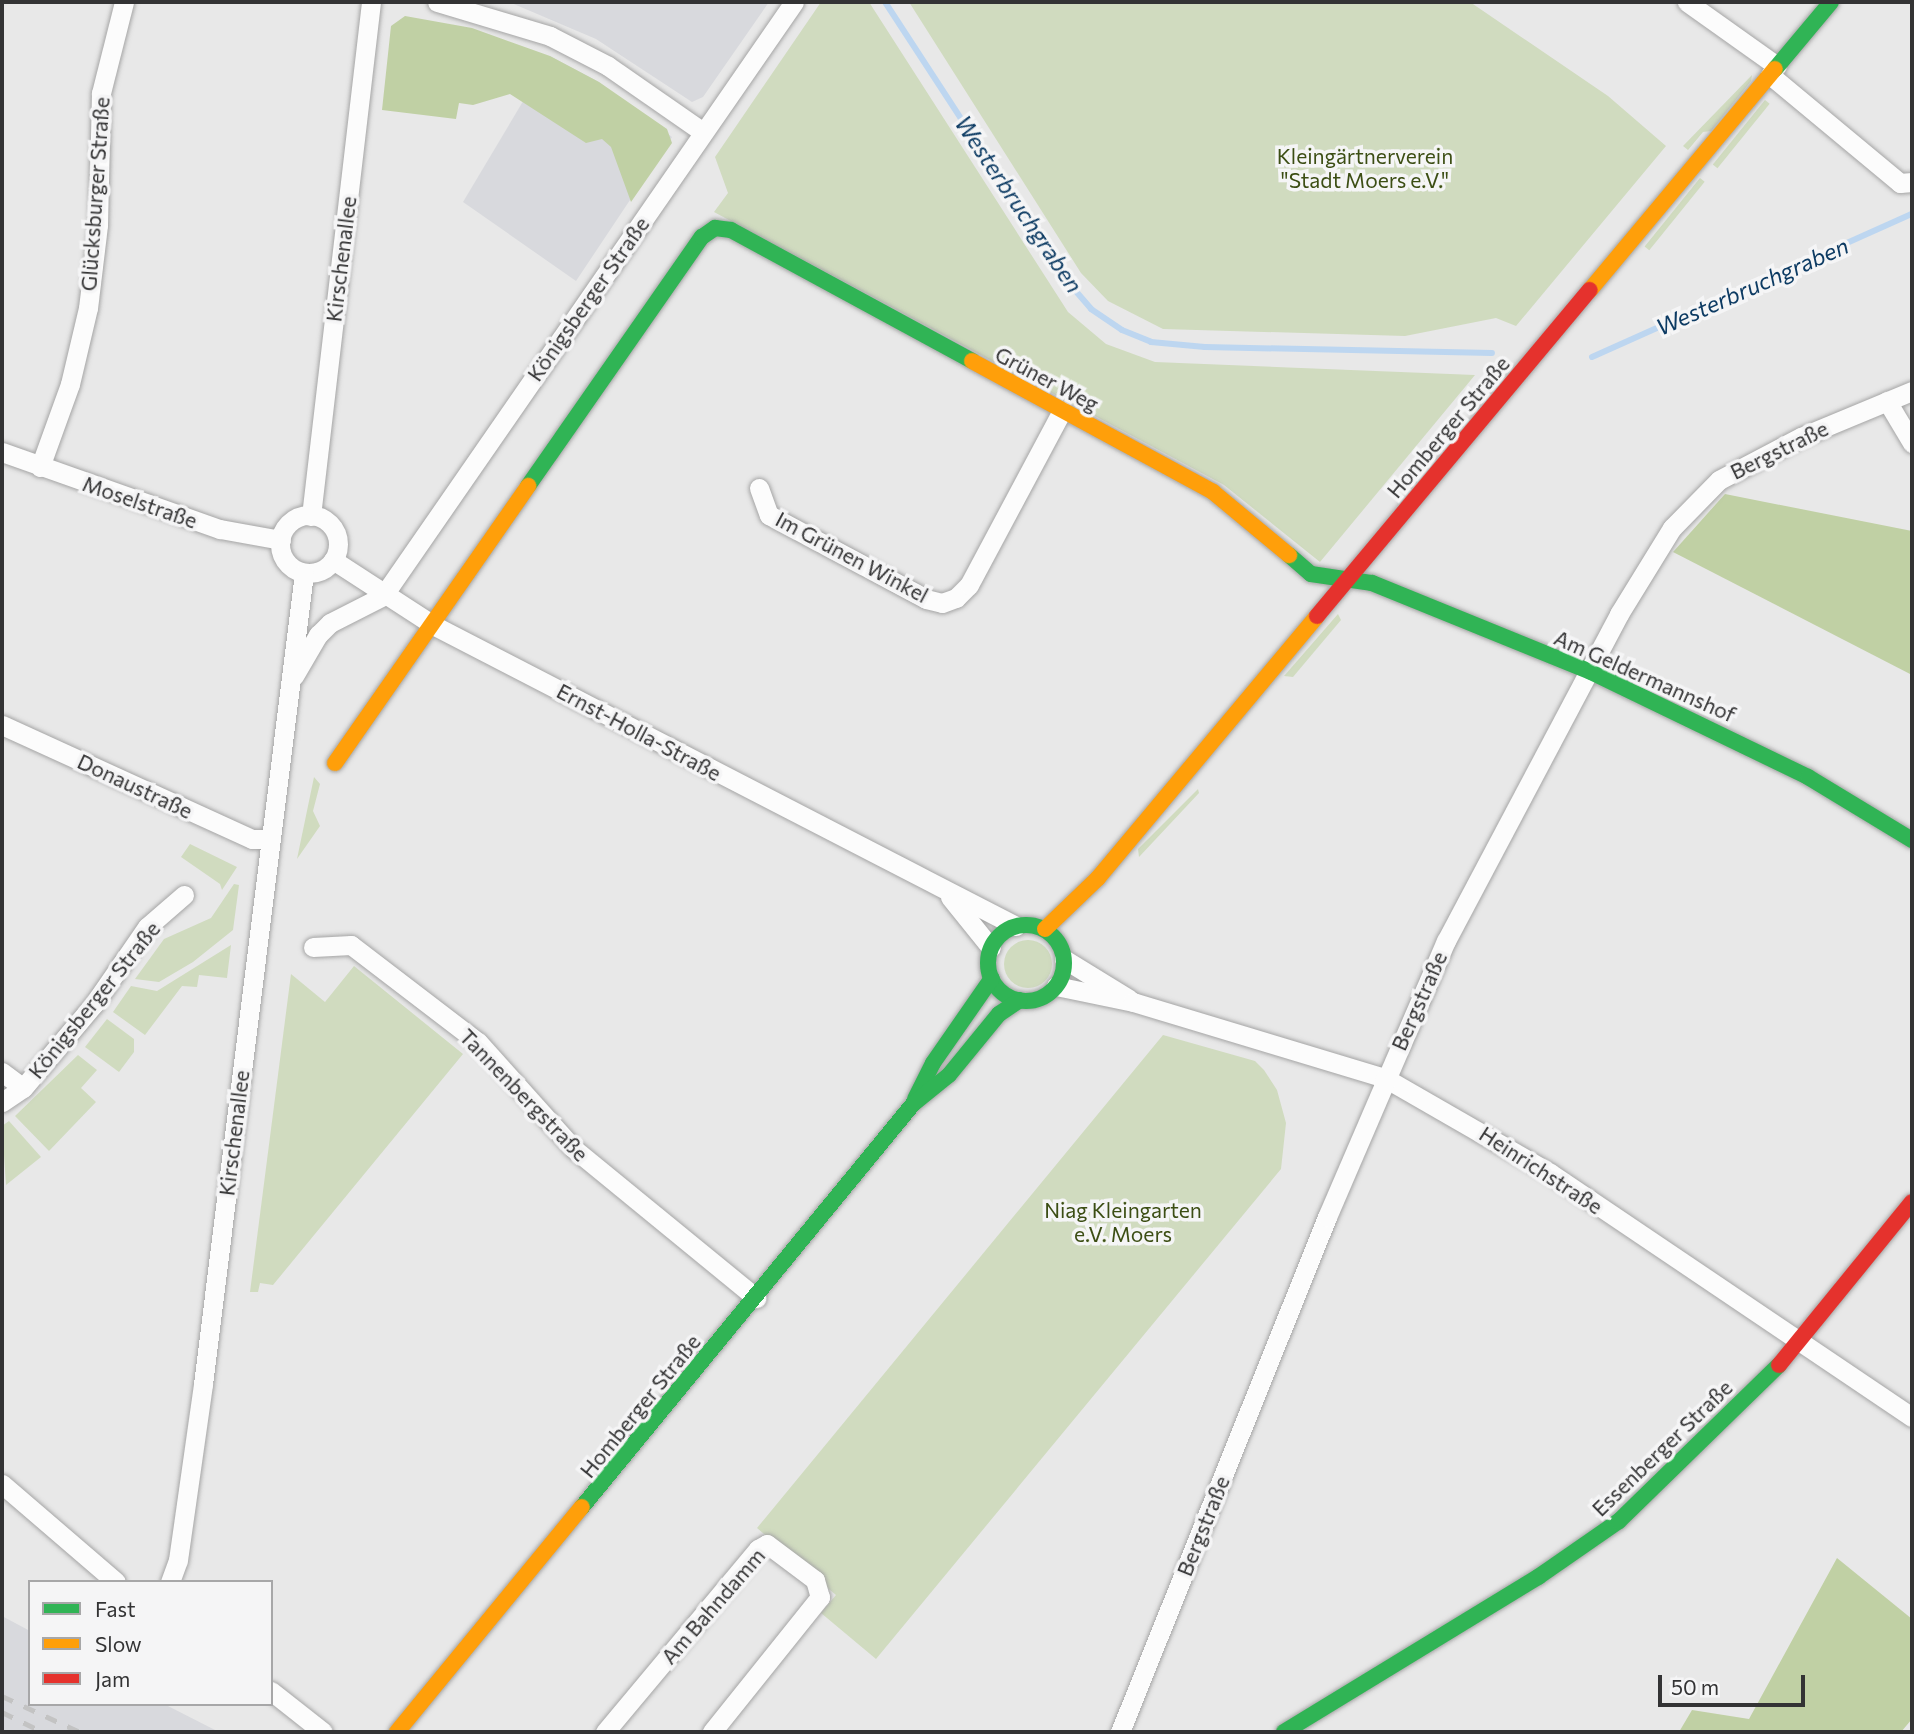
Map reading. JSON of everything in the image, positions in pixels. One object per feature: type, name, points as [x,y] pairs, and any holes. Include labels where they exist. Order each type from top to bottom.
[{"type":"street","name":"Glücksburger Straße","points":[[40,467],[70,384],[88,308],[98,225],[101,93],[124,2]]},
{"type":"street","name":"Kirschenallee","points":[[311,516],[371,2]]},
{"type":"street","points":[[437,2],[550,36],[608,66],[703,132]]},
{"type":"street","name":"Königsberger Straße","points":[[383,596],[794,2]]},
{"type":"street","points":[[1687,2],[1774,71],[1900,183],[1912,182]]},
{"type":"street","name":"Homberger Straße","points":[[1045,929],[1098,878],[1831,2]]},
{"type":"street","name":"Grüner Weg","points":[[433,625],[702,237],[715,228],[731,230],[1213,492],[1311,574],[1348,580]]},
{"type":"street","name":"Bergstraße","points":[[1120,1732],[1385,1078],[1481,871],[1591,672],[1619,614],[1691,505],[1744,465],[1912,391]]},
{"type":"street","points":[[1886,401],[1912,443]]},
{"type":"street","name":"Im Grünen Winkel","points":[[759,488],[769,515],[926,599],[942,603],[956,598],[969,585],[1062,411]]},
{"type":"street","name":"Moselstraße","points":[[2,452],[220,529],[281,540]]},
{"type":"street","points":[[311,516],[323,519],[335,532],[338,544],[333,560],[320,571],[304,573],[288,564],[281,540],[291,522],[311,516]]},
{"type":"street","name":"Ernst-Holla-Straße","points":[[333,560],[383,596],[433,625],[950,896],[970,901],[1016,926]]},
{"type":"street","name":"Kirschenallee","points":[[171,1580],[178,1560],[203,1384],[304,573]]},
{"type":"street","name":"Am Geldermannshof","points":[[1348,580],[1373,583],[1591,672],[1808,777],[1912,840]]},
{"type":"street","name":"Kirschenallee","points":[[290,683],[318,635],[343,615],[383,596]]},
{"type":"street","points":[[335,763],[433,625]]},
{"type":"street","name":"Donaustraße","points":[[2,725],[252,839],[270,839]]},
{"type":"street","name":"Homberger Straße","points":[[1063,954],[1098,878]]},
{"type":"street","name":"Königsberger Straße","points":[[2,1102],[23,1088],[94,1004],[147,927],[184,895]]},
{"type":"street","name":"Ernst-Holla-Straße","points":[[950,896],[991,948]]},
{"type":"street","points":[[1016,926],[1045,929],[1063,954],[1056,986],[1040,998],[1020,1000],[1000,990],[992,978],[991,948],[1001,934],[1016,926]]},
{"type":"street","name":"Tannenbergstraße","points":[[313,947],[351,945],[478,1042],[573,1148],[756,1298]]},
{"type":"street","name":"Heinrichstraße","points":[[1063,954],[1133,1002]]},
{"type":"street","name":"Homberger Straße","points":[[913,1104],[933,1063],[982,998],[992,978]]},
{"type":"street","name":"Heinrichstraße","points":[[1056,986],[1133,1002],[1385,1078],[1550,1173],[1800,1345],[1912,1417]]},
{"type":"street","name":"Homberger Straße","points":[[397,1732],[913,1104],[949,1075],[999,1014],[1020,1000]]},
{"type":"street","points":[[2,1072],[23,1088]]},
{"type":"street","name":"Essenberger Straße","points":[[1284,1732],[1538,1577],[1619,1521],[1800,1345],[1912,1202]]},
{"type":"street","points":[[2,1483],[114,1580]]},
{"type":"street","name":"Am Bahndamm","points":[[605,1732],[758,1549],[767,1544],[815,1580],[820,1597],[712,1732]]},
{"type":"street","points":[[273,1693],[323,1732]]},
{"type":"shaded area","points":[[509,2],[769,2],[703,97],[692,102],[596,39]]},
{"type":"shaded area","points":[[550,56],[599,82],[672,137],[576,281],[463,202]]},
{"type":"shaded area","points":[[2,1616],[28,1630],[28,1706],[168,1706],[219,1732],[2,1732]]},
{"type":"green space","points":[[821,2],[869,2],[1068,312],[1106,344],[1155,362],[1475,375],[1320,562],[1224,485],[714,212],[728,193],[715,157]]},
{"type":"green space","name":"Kleingärtnerverein \"Stadt Moers e.V.\"","points":[[909,2],[1470,2],[1608,96],[1666,146],[1516,326],[1496,318],[1405,336],[1163,329],[1108,301],[1081,273]]},
{"type":"green space","points":[[405,16],[472,28],[550,56],[599,82],[667,129],[672,143],[631,202],[611,147],[602,139],[586,143],[510,94],[473,105],[459,103],[456,119],[382,110],[391,26]]},
{"type":"green space","points":[[1752,75],[1751,81],[1711,131],[1703,132],[1688,150],[1683,146]]},
{"type":"green space","points":[[1765,100],[1770,104],[1717,168],[1713,165]]},
{"type":"green space","points":[[1700,178],[1705,182],[1649,250],[1645,246]]},
{"type":"green space","points":[[1725,494],[1912,531],[1912,675],[1673,552]]},
{"type":"green space","points":[[1338,614],[1341,620],[1293,677],[1284,676]]},
{"type":"green space","points":[[314,777],[320,784],[313,811],[320,826],[297,859]]},
{"type":"green space","points":[[1198,789],[1199,793],[1139,857],[1138,849]]},
{"type":"green space","points":[[190,844],[237,867],[222,890],[220,884],[181,857]]},
{"type":"green space","points":[[234,884],[239,885],[233,930],[193,962],[159,982],[135,979],[164,939],[211,918]]},
{"type":"green space","points":[[1028,940],[1037,941],[1045,947],[1051,955],[1051,973],[1045,981],[1037,987],[1028,988],[1019,987],[1011,981],[1005,973],[1004,964],[1005,955],[1011,947],[1019,941]]},
{"type":"green space","points":[[231,945],[227,978],[199,975],[197,987],[182,986],[145,1035],[113,1012],[131,986],[157,991]]},
{"type":"green space","points":[[354,966],[463,1054],[273,1285],[260,1283],[258,1292],[250,1292],[291,974],[325,1002]]},
{"type":"green space","points":[[107,1019],[134,1039],[134,1052],[119,1072],[85,1047]]},
{"type":"green space","name":"Niag Kleingarten e.V. Moers","points":[[1163,1035],[1255,1061],[1264,1070],[1277,1090],[1286,1123],[1281,1169],[876,1659],[821,1613],[836,1595],[757,1528]]},
{"type":"green space","points":[[78,1055],[97,1070],[81,1088],[96,1102],[49,1151],[15,1116]]},
{"type":"green space","points":[[9,1121],[41,1157],[6,1185],[2,1126]]},
{"type":"green space","points":[[1837,1558],[1912,1619],[1912,1719],[1901,1732],[1679,1732],[1692,1710],[1749,1719]]},
{"type":"waterway","name":"Westerbruchgraben","points":[[885,2],[1067,281],[1091,309],[1122,330],[1151,342],[1205,347],[1492,353]]},
{"type":"waterway","name":"Westerbruchgraben","points":[[1592,357],[1912,214]]},
{"type":"railway","points":[[2,1696],[80,1732]]},
{"type":"railway","points":[[2,1712],[43,1732]]},
{"type":"traffic: fast","points":[[1775,69],[1831,2]]},
{"type":"traffic: fast","points":[[528,486],[702,237],[715,228],[731,230],[972,361]]},
{"type":"traffic: fast","points":[[1289,555],[1311,574],[1372,583],[1591,672],[1808,777],[1912,840]]},
{"type":"traffic: fast","points":[[1026,925],[1040,928],[1053,936],[1061,949],[1064,963],[1061,977],[1053,990],[1040,998],[1026,1001],[1012,998],[999,990],[991,977],[988,963],[991,949],[999,936],[1012,928],[1026,925]]},
{"type":"traffic: fast","points":[[915,1099],[933,1063],[992,978]]},
{"type":"traffic: fast","points":[[582,1507],[913,1104],[949,1075],[999,1014],[1020,1000]]},
{"type":"traffic: fast","points":[[1284,1732],[1538,1577],[1619,1521],[1779,1365]]},
{"type":"traffic: slow","points":[[1590,290],[1775,69]]},
{"type":"traffic: slow","points":[[972,361],[1213,492],[1289,555]]},
{"type":"traffic: slow","points":[[335,763],[528,486]]},
{"type":"traffic: slow","points":[[1045,929],[1098,878],[1317,616]]},
{"type":"traffic: slow","points":[[397,1732],[582,1507]]},
{"type":"traffic: jam","points":[[1317,616],[1590,290]]},
{"type":"traffic: jam","points":[[1779,1365],[1912,1202]]}]
